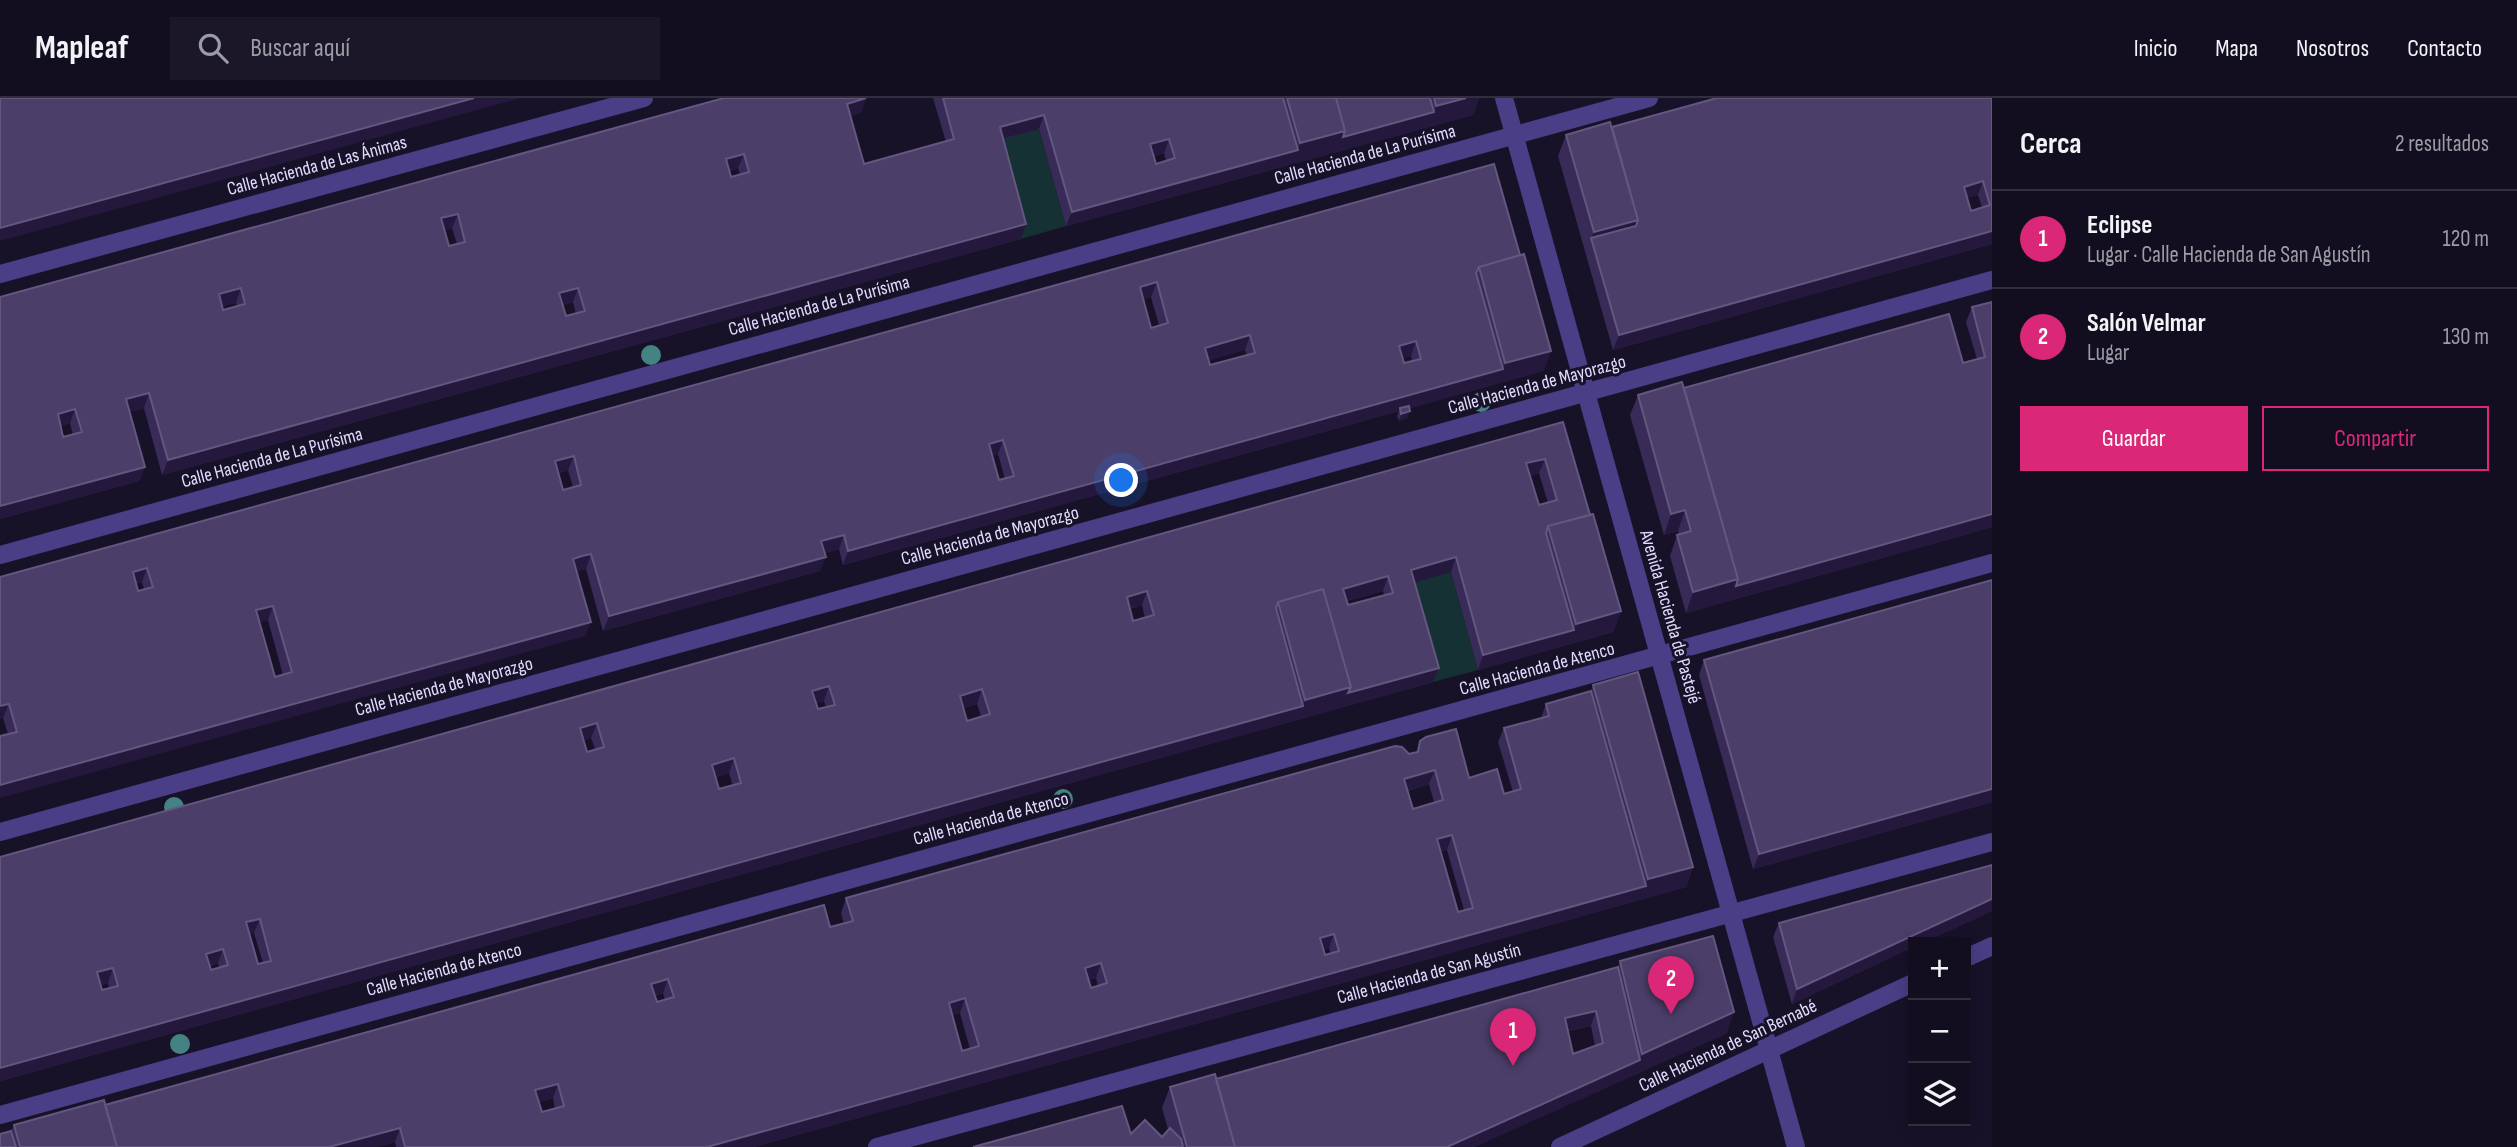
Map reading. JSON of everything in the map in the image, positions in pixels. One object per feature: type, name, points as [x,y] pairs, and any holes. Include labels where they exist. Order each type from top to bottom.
[{"type":"street","name":"Calle Hacienda de Las Ánimas","points":[[0,274],[644,98]]},
{"type":"street","name":"Avenida Hacienda de Pastejé","points":[[1504,98],[1796,1147]]},
{"type":"street","name":"Calle Hacienda de La Purísima","points":[[0,555],[1649,98]]},
{"type":"street","name":"Calle Hacienda de Mayorazgo","points":[[0,832],[1992,281]]},
{"type":"street","name":"Calle Hacienda de Atenco","points":[[0,1115],[1992,563]]},
{"type":"street","name":"Calle Hacienda de San Agustín","points":[[877,1147],[1992,842]]},
{"type":"street","points":[[1971,956],[1992,946]]},
{"type":"street","name":"Calle Hacienda de San Bernabé","points":[[1560,1147],[1908,985]]},
{"type":"green space","points":[[1039,129],[1066,226],[1021,239],[994,141]]},
{"type":"green space","points":[[1451,572],[1478,670],[1433,682],[1406,585]]},
{"type":"building","points":[[0,98],[474,98],[0,228]]},
{"type":"building","points":[[724,98],[866,98],[847,104],[864,164],[954,139],[943,98],[1283,98],[1298,150],[1072,212],[1044,115],[1000,127],[1026,224],[168,460],[149,393],[126,399],[145,467],[0,506],[0,297]],"holes":[[[1169,139],[1175,158],[1156,164],[1150,144]],[[744,154],[749,172],[731,177],[726,159]],[[458,214],[465,242],[449,246],[441,218]],[[241,288],[245,304],[223,310],[219,294]],[[578,288],[585,311],[566,316],[559,293]],[[75,409],[82,432],[63,437],[58,414]]]},
{"type":"building","points":[[1287,98],[1336,98],[1345,131],[1300,143]]},
{"type":"building","points":[[1336,98],[1430,98],[1434,112],[1343,137],[1345,131]]},
{"type":"building","points":[[1434,98],[1466,98],[1436,106]]},
{"type":"building","points":[[1717,98],[1992,98],[1992,231],[1619,335],[1591,238],[1636,226],[1638,220],[1612,127]],"holes":[[[1983,181],[1990,205],[1971,211],[1964,187]]]},
{"type":"building","points":[[1610,122],[1638,220],[1594,232],[1566,135]]},
{"type":"building","points":[[1494,164],[1520,255],[1479,267],[1476,273],[1503,369],[848,551],[844,535],[821,541],[826,557],[609,616],[591,554],[582,556],[573,559],[591,622],[0,785],[0,736],[17,732],[9,704],[0,706],[0,577]],"holes":[[[1157,282],[1168,323],[1151,328],[1140,287]],[[1250,335],[1255,353],[1210,365],[1205,348]],[[1416,341],[1421,359],[1404,363],[1399,346]],[[1003,440],[1014,476],[999,480],[989,444]],[[574,456],[581,485],[563,490],[555,461]],[[147,568],[153,587],[138,591],[133,572]],[[273,606],[292,672],[275,677],[256,610]]]},
{"type":"building","points":[[1524,254],[1551,351],[1505,363],[1479,267]]},
{"type":"building","points":[[1992,302],[1992,514],[1736,586],[1738,579],[1684,388],[1949,314],[1963,363],[1985,357],[1972,307]]},
{"type":"building","points":[[1682,382],[1738,579],[1693,592],[1677,535],[1691,531],[1685,510],[1671,514],[1638,395]]},
{"type":"building","points":[[1409,406],[1410,411],[1401,414],[1400,408]]},
{"type":"building","points":[[1563,422],[1590,515],[1548,526],[1546,533],[1574,630],[1483,655],[1456,557],[1411,570],[1439,668],[1348,693],[1351,687],[1323,589],[1278,602],[1276,608],[1303,706],[0,1068],[0,857]],"holes":[[[1545,459],[1557,500],[1539,505],[1526,463]],[[1388,576],[1393,593],[1348,605],[1343,589]],[[1147,591],[1154,615],[1133,621],[1127,597]],[[829,686],[835,705],[818,709],[812,691]],[[982,689],[990,714],[967,721],[960,696]],[[597,723],[604,747],[587,752],[580,728]],[[734,758],[741,783],[719,789],[712,765]],[[260,919],[271,961],[258,964],[246,922]],[[223,949],[228,965],[211,970],[206,954]],[[113,968],[118,986],[102,990],[97,972]]]},
{"type":"building","points":[[1593,514],[1621,611],[1576,624],[1548,526]]},
{"type":"building","points":[[1992,580],[1992,789],[1759,854],[1704,660]]},
{"type":"building","points":[[1323,589],[1351,687],[1305,700],[1278,602]]},
{"type":"building","points":[[1638,672],[1693,867],[1648,879],[1593,685]]},
{"type":"building","points":[[1591,691],[1646,886],[707,1147],[405,1147],[400,1128],[329,1147],[117,1147],[105,1105],[824,905],[830,927],[853,921],[846,898],[1395,746],[1402,747],[1409,754],[1418,752],[1420,741],[1426,737],[1456,729],[1469,778],[1497,769],[1504,794],[1521,789],[1504,728],[1549,716],[1546,704]],"holes":[[[1435,770],[1443,800],[1413,809],[1404,779]],[[1452,835],[1473,908],[1458,912],[1437,839]],[[1334,934],[1339,951],[1325,955],[1320,938]],[[1101,963],[1107,983],[1091,988],[1085,968]],[[668,979],[674,997],[657,1002],[651,984]],[[965,998],[979,1046],[962,1051],[949,1003]],[[558,1084],[564,1106],[542,1112],[535,1090]]]},
{"type":"building","points":[[1992,865],[1992,899],[1797,989],[1779,923]]},
{"type":"building","points":[[1713,936],[1734,1012],[1642,1054],[1620,961]]},
{"type":"building","points":[[1618,967],[1640,1060],[1447,1147],[1235,1147],[1216,1079]],"holes":[[[1596,1011],[1603,1043],[1573,1054],[1565,1018]]]},
{"type":"building","points":[[1215,1074],[1235,1147],[1187,1147],[1170,1087]]},
{"type":"building","points":[[104,1100],[117,1147],[20,1147],[14,1125]]},
{"type":"building","points":[[1122,1106],[1131,1134],[1145,1120],[1162,1137],[1170,1128],[1181,1139],[1183,1147],[973,1147]]},
{"type":"building","points":[[11,1131],[16,1147],[0,1147],[0,1134]]},
{"type":"place","name":"Salón Velmar","points":[[1671,1014]]},
{"type":"place","name":"Eclipse","points":[[1513,1066]]}]
